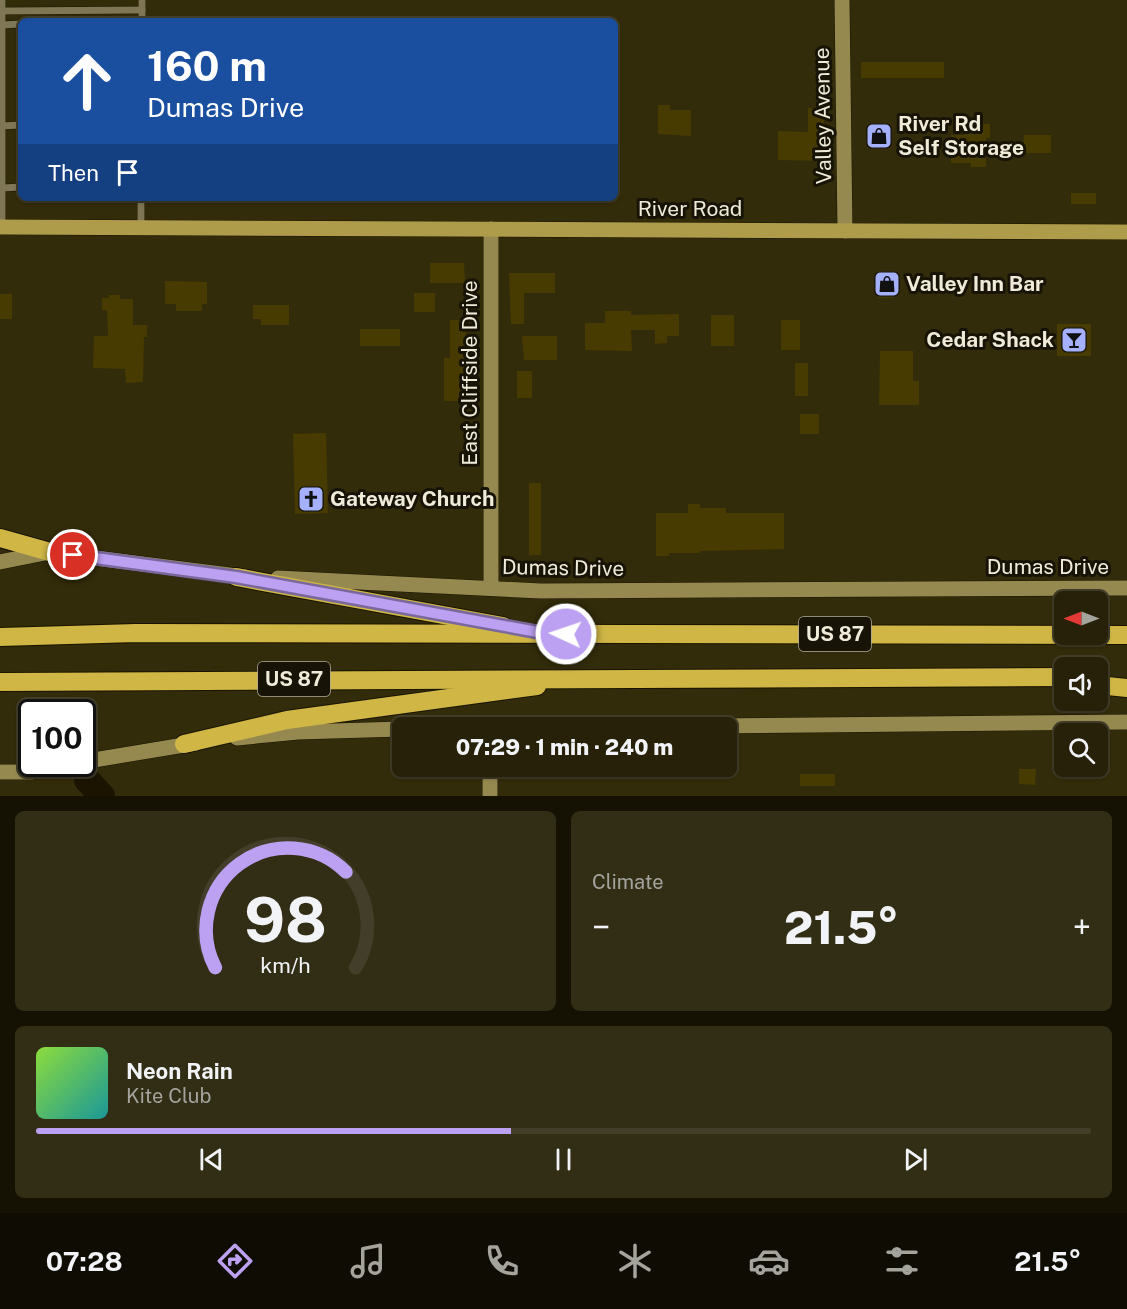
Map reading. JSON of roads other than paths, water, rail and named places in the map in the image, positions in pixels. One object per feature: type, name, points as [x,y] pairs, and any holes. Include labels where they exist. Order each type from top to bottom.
[{"type":"highway","points":[[0,538],[50,552]]},
{"type":"highway","points":[[236,577],[543,633]]},
{"type":"highway","name":"US 87","points":[[0,637],[136,633],[1127,635]]},
{"type":"highway","points":[[184,744],[287,720],[483,695],[589,677]]},
{"type":"highway","name":"US 87","points":[[0,682],[589,677],[1054,677]]},
{"type":"highway","points":[[998,677],[1054,681]]},
{"type":"highway","points":[[1108,677],[1127,677]]},
{"type":"highway","points":[[1108,686],[1127,688]]},
{"type":"main road","name":"Valley Avenue","points":[[842,0],[846,231]]},
{"type":"main road","name":"River Road","points":[[1,227],[1127,232]]},
{"type":"main road","name":"East Cliffside Drive","points":[[491,229],[491,588]]},
{"type":"main road","name":"Dumas Drive","points":[[0,547],[236,577],[541,591],[1127,588]]},
{"type":"main road","points":[[0,562],[50,552]]},
{"type":"main road","points":[[737,725],[1127,722]]},
{"type":"main road","points":[[96,760],[184,744],[298,732],[392,729]]},
{"type":"main road","points":[[2,772],[18,772]]},
{"type":"main road","points":[[490,777],[490,796]]},
{"type":"lane","points":[[1,227],[2,0]]},
{"type":"lane","points":[[142,0],[142,18]]},
{"type":"lane","points":[[2,10],[142,10]]},
{"type":"lane","points":[[2,25],[18,24]]},
{"type":"lane","points":[[1,125],[18,125]]},
{"type":"lane","points":[[2,188],[18,188]]},
{"type":"lane","points":[[141,201],[141,227]]},
{"type":"waterway","points":[[87,780],[102,796]]},
{"type":"place","name":"River Rd Self Storage","points":[[879,136]]},
{"type":"place","name":"Valley Inn Bar","points":[[887,284]]},
{"type":"place","name":"Cedar Shack","points":[[1074,340]]},
{"type":"place","name":"Gateway Church","points":[[311,499]]}]
